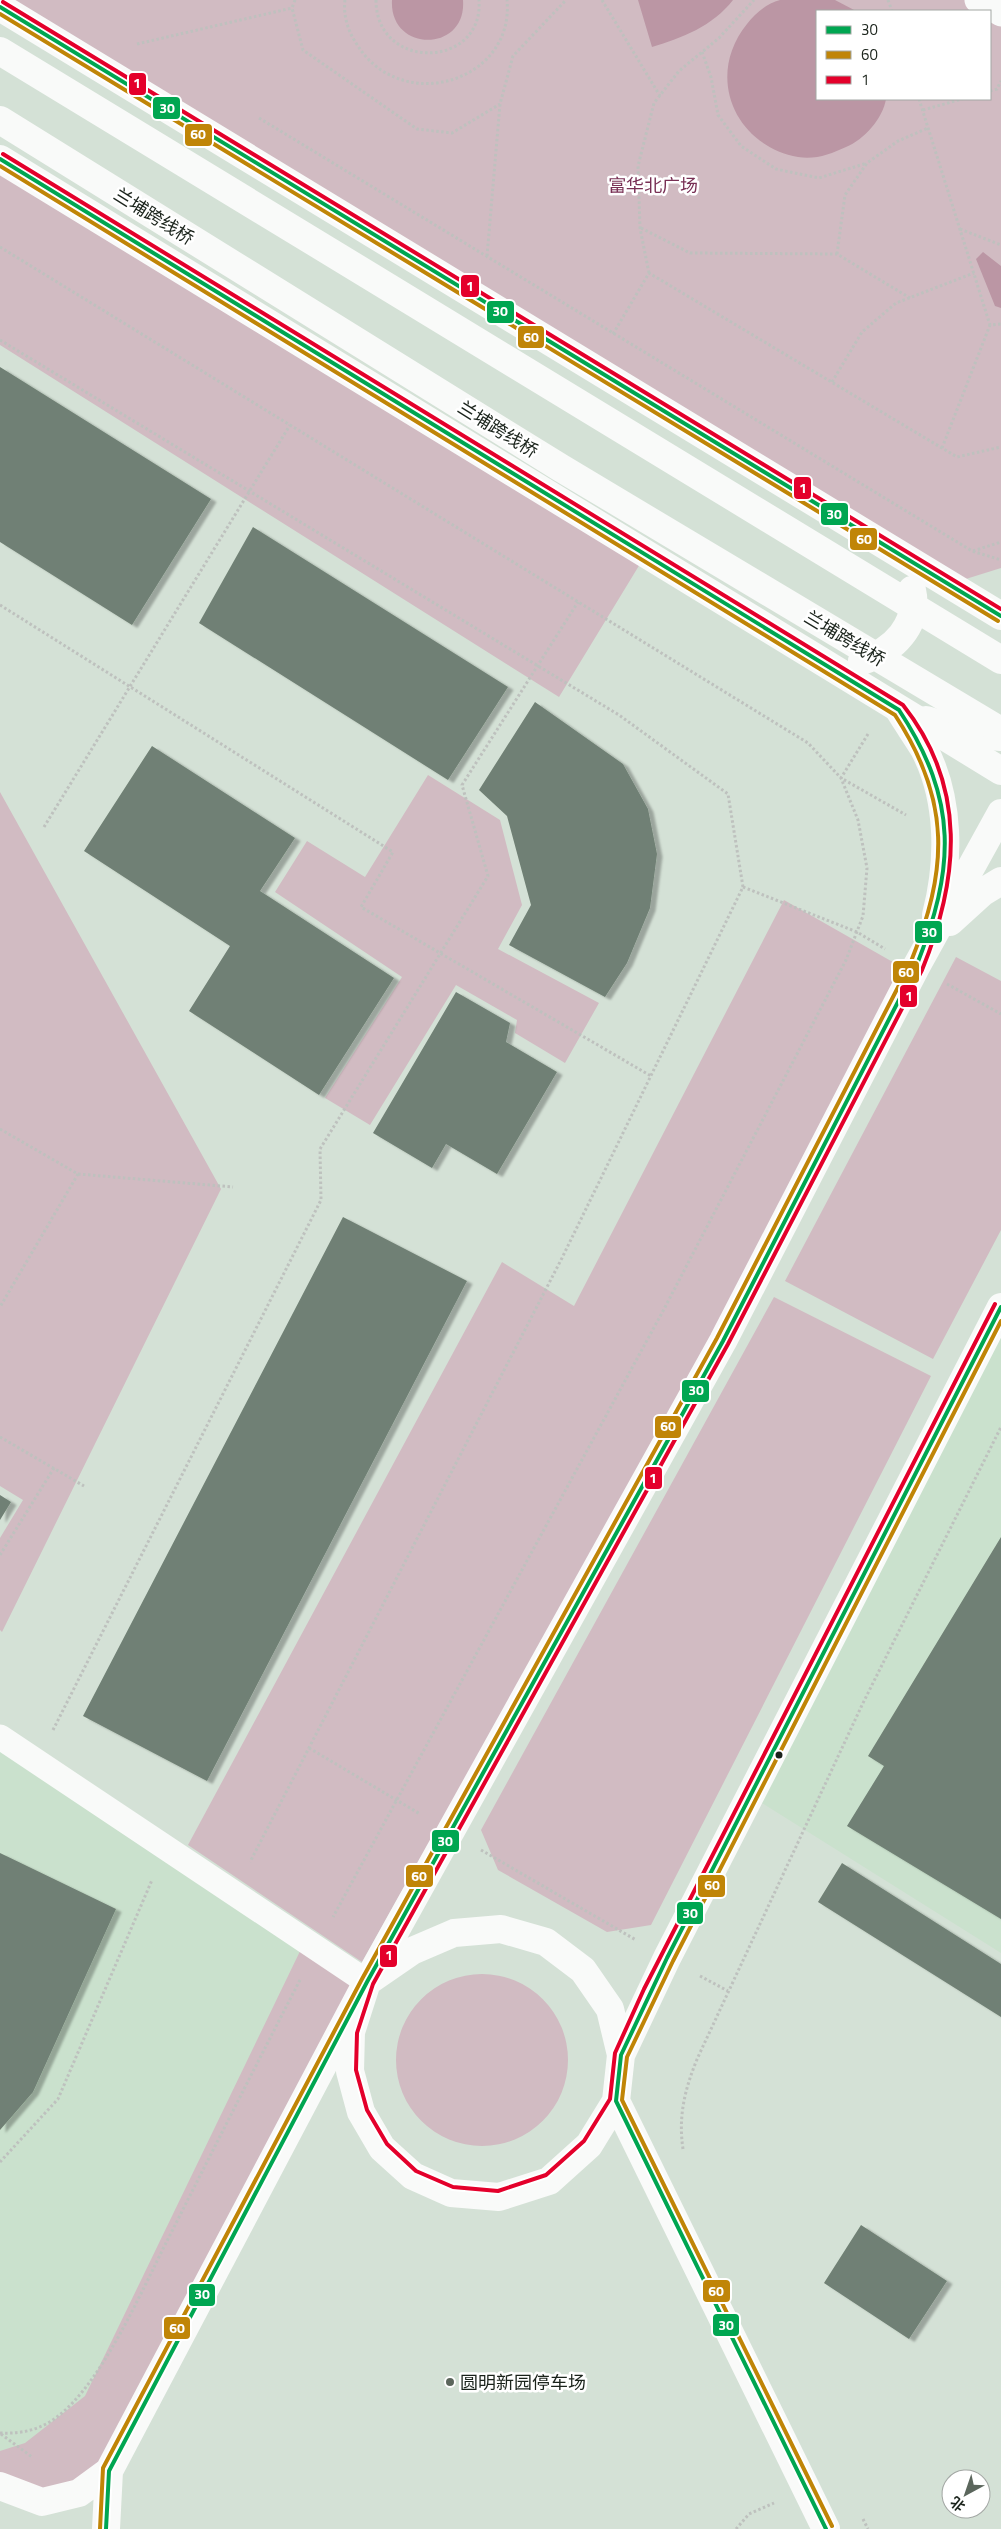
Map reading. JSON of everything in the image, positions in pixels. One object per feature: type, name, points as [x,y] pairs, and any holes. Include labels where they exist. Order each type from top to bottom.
[{"type":"main road","points":[[0,8],[1001,616]]},
{"type":"main road","points":[[0,52],[1001,660]]},
{"type":"main road","name":"兰埔跨线桥","points":[[0,120],[569,473],[1001,731]]},
{"type":"main road","points":[[0,159],[1001,771]]},
{"type":"main road","points":[[817,659],[836,665],[858,663],[869,659],[894,644],[909,624],[915,602],[912,589],[900,562],[884,544]]},
{"type":"main road","points":[[952,586],[1001,601]]},
{"type":"main road","points":[[899,710],[944,727],[978,735],[1001,736]]},
{"type":"main road","points":[[899,710],[924,751],[938,787],[946,853],[939,901],[932,930],[916,967]]},
{"type":"main road","points":[[106,2529],[109,2471],[367,1982],[723,1341],[916,967],[1001,813]]},
{"type":"main road","points":[[982,848],[1001,825]]},
{"type":"main road","points":[[916,967],[961,910],[983,892],[1001,881]]},
{"type":"main road","points":[[621,2055],[610,2009],[583,1970],[546,1942],[501,1929],[454,1933],[412,1951],[367,1982],[351,2032],[350,2071],[361,2112],[382,2148],[413,2176],[451,2193],[499,2196],[549,2181],[589,2145],[616,2101],[621,2055],[667,1958],[1001,1307]]},
{"type":"main road","points":[[616,2101],[826,2529]]},
{"type":"main road","points":[[0,2486],[42,2502],[80,2493],[109,2471]]},
{"type":"lane","points":[[978,0],[1001,14]]},
{"type":"lane","points":[[0,1737],[367,1982]]},
{"type":"path","points":[[295,0],[292,8],[303,50],[417,129],[452,134],[500,104]]},
{"type":"path","points":[[344,0],[349,32],[362,54],[382,72],[406,82],[434,85],[462,77],[485,61],[501,38],[508,10],[507,0]]},
{"type":"path","points":[[376,0],[379,18],[386,33],[397,44],[414,52],[431,54],[449,50],[464,40],[474,26],[479,8],[478,0]]},
{"type":"path","points":[[487,257],[500,104],[513,56],[566,0]]},
{"type":"path","points":[[602,0],[660,96]]},
{"type":"path","points":[[613,334],[649,273],[640,228],[638,166],[654,103],[679,71],[719,38],[754,0]]},
{"type":"path","points":[[137,44],[292,8]]},
{"type":"path","points":[[129,39],[145,49]]},
{"type":"path","points":[[702,52],[711,76],[718,115],[740,146],[776,169],[819,178],[867,163],[898,141],[928,128]]},
{"type":"path","points":[[991,91],[997,89],[1001,81]]},
{"type":"path","points":[[920,100],[990,325],[942,448]]},
{"type":"path","points":[[923,110],[958,100]]},
{"type":"path","points":[[254,115],[972,551],[1001,560]]},
{"type":"path","points":[[837,254],[845,195],[867,163]]},
{"type":"path","points":[[640,228],[690,253],[837,254],[910,298]]},
{"type":"path","points":[[959,228],[1001,245]]},
{"type":"path","points":[[0,247],[808,743],[841,778],[858,820],[867,868],[863,916],[841,969],[664,1311],[316,1948],[144,2285],[98,2370],[80,2394],[57,2417],[31,2431],[0,2433]]},
{"type":"path","points":[[649,273],[956,456],[1001,447]]},
{"type":"path","points":[[832,382],[862,332],[896,303],[974,273]]},
{"type":"path","points":[[990,325],[1001,324]]},
{"type":"path","points":[[0,340],[619,715],[728,794],[743,886],[562,1258],[234,1893]]},
{"type":"path","points":[[44,827],[290,425]]},
{"type":"path","points":[[972,551],[1001,542]]},
{"type":"path","points":[[37,1762],[321,1200],[320,1149],[488,876],[462,785],[578,602]]},
{"type":"path","points":[[0,606],[393,852],[361,907],[651,1076]]},
{"type":"path","points":[[743,886],[857,932],[1001,1014]]},
{"type":"path","points":[[0,1129],[78,1174],[233,1187]]},
{"type":"path","points":[[0,1307],[78,1174]]},
{"type":"path","points":[[683,2151],[680,2128],[682,2107],[688,2081],[862,1705],[1001,1427]]},
{"type":"path","points":[[0,1436],[84,1486]]},
{"type":"path","points":[[0,1555],[54,1468]]},
{"type":"path","points":[[309,1748],[667,1958],[728,1991]]},
{"type":"path","points":[[0,2162],[58,2099],[166,1848]]},
{"type":"path","points":[[860,2513],[868,2529]]},
{"type":"shaded area","points":[[392,0],[463,0],[461,17],[453,30],[442,37],[428,40],[414,37],[402,30],[394,17]]},
{"type":"shaded area","points":[[638,0],[733,0],[716,17],[696,30],[652,47]]},
{"type":"shaded area","points":[[835,0],[854,10],[816,10],[816,100],[886,100],[881,114],[872,128],[853,144],[817,157],[798,157],[776,150],[757,138],[743,123],[733,106],[728,86],[728,65],[735,44],[754,16],[775,1]]},
{"type":"shaded area","points":[[983,252],[1001,266],[1001,308],[995,306],[976,259]]},
{"type":"shaded area","points":[[1001,1309],[1001,1953],[751,1796]]},
{"type":"shaded area","points":[[0,1737],[366,1982],[109,2471],[0,2485]]},
{"type":"green space","name":"富华北广场","points":[[0,0],[976,0],[1001,15],[1001,568],[953,583]]},
{"type":"green space","points":[[0,168],[640,564],[559,697],[0,345]]},
{"type":"green space","points":[[428,775],[500,820],[522,905],[498,949],[599,1003],[565,1063],[515,1033],[517,1020],[456,985],[370,1125],[325,1098],[402,977],[275,892],[307,841],[365,877]]},
{"type":"green space","points":[[0,792],[221,1189],[2,1632],[0,1630],[0,1538],[23,1500],[0,1486]]},
{"type":"green space","points":[[784,900],[905,969],[716,1332],[362,1962],[188,1845],[502,1262],[574,1306]]},
{"type":"green space","points":[[956,957],[1001,981],[1001,1230],[933,1359],[785,1281]]},
{"type":"green space","points":[[774,1297],[931,1376],[651,1925],[607,1932],[498,1870],[481,1830]]},
{"type":"green space","points":[[303,1945],[361,1984],[104,2467],[41,2498],[0,2482],[0,2451],[25,2443],[85,2396]]},
{"type":"green space","points":[[490,1974],[507,1977],[523,1984],[537,1993],[549,2005],[565,2035],[568,2060],[567,2077],[562,2093],[549,2115],[537,2127],[507,2143],[474,2146],[457,2143],[441,2136],[427,2127],[415,2115],[399,2085],[396,2052],[399,2035],[406,2019],[415,2005],[427,1993],[457,1977]]},
{"type":"building","points":[[0,367],[211,499],[132,625],[0,542]]},
{"type":"building","points":[[253,527],[508,687],[448,780],[199,623]]},
{"type":"building","points":[[535,702],[623,764],[648,809],[657,854],[650,908],[627,963],[605,997],[509,945],[531,905],[507,816],[479,790]]},
{"type":"building","points":[[152,746],[295,838],[260,891],[394,978],[319,1095],[189,1011],[230,946],[84,851]]},
{"type":"building","points":[[456,992],[510,1023],[506,1042],[557,1072],[497,1174],[446,1144],[432,1168],[373,1133]]},
{"type":"building","points":[[343,1217],[467,1281],[207,1781],[83,1716]]},
{"type":"building","points":[[0,1495],[11,1502],[0,1520]]},
{"type":"building","points":[[1001,1537],[1001,1919],[847,1826],[884,1766],[868,1756]]},
{"type":"building","points":[[0,1853],[116,1909],[33,2092],[0,2130]]},
{"type":"building","points":[[842,1863],[1001,1964],[1001,2017],[818,1902]]},
{"type":"building","points":[[861,2225],[947,2281],[909,2339],[824,2283]]},
{"type":"transit line","name":"1","points":[[3,2],[1001,609]]},
{"type":"transit line","name":"30","points":[[0,7],[1001,616]]},
{"type":"transit line","name":"60","points":[[0,14],[998,621]]},
{"type":"transit line","name":"1","points":[[3,154],[903,705],[924,736],[939,768],[947,801],[951,834],[944,902],[922,970],[728,1344],[373,1984],[357,2033],[356,2070],[367,2110],[387,2144],[416,2171],[453,2187],[498,2191],[546,2175],[584,2141],[610,2099],[615,2053],[644,1989],[995,1304]]},
{"type":"transit line","name":"30","points":[[0,159],[899,710],[919,743],[932,775],[941,805],[945,836],[944,866],[938,898],[916,967],[723,1341],[367,1982],[109,2471],[106,2529]]},
{"type":"transit line","name":"60","points":[[0,166],[895,715],[914,747],[927,777],[935,807],[938,837],[937,867],[932,898],[923,930],[910,964],[717,1338],[362,1979],[103,2468],[100,2529]]},
{"type":"transit line","name":"30","points":[[826,2529],[616,2101],[621,2055],[667,1958],[1001,1307]]},
{"type":"transit line","name":"60","points":[[832,2526],[622,2100],[627,2057],[673,1961],[1001,1321]]},
{"type":"place","name":"圆明新园停车场","points":[[450,2382]]}]
